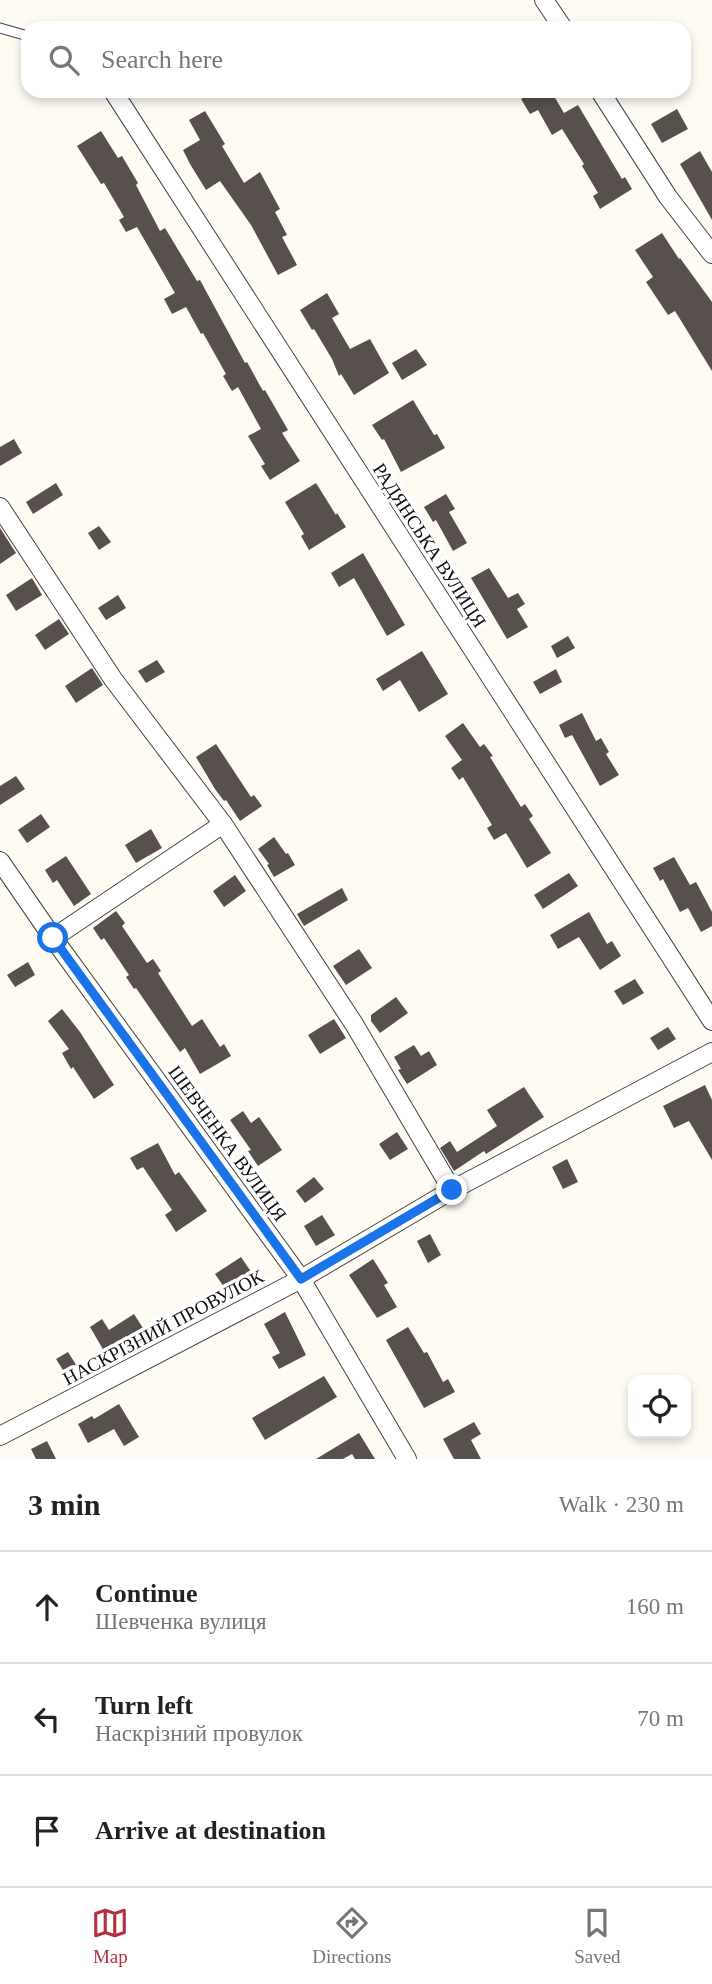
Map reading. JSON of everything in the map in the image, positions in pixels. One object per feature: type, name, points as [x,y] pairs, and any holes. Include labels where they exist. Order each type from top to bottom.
[{"type":"street","points":[[544,0],[558,21]]},
{"type":"street","name":"РАДЯНСЬКА ВУЛИЦЯ","points":[[118,98],[712,1021]]},
{"type":"street","points":[[604,98],[668,197],[712,254]]},
{"type":"street","points":[[0,507],[113,679],[223,824],[354,1024],[452,1190]]},
{"type":"street","points":[[53,938],[223,824]]},
{"type":"street","name":"ШЕВЧЕНКА ВУЛИЦЯ","points":[[0,861],[301,1279],[407,1459]]},
{"type":"street","name":"НАСКРІЗНИЙ ПРОВУЛОК","points":[[0,1436],[301,1279],[452,1190],[712,1052]]},
{"type":"lane","points":[[0,28],[21,34]]},
{"type":"building","points":[[555,98],[564,113],[578,105],[622,179],[625,177],[632,189],[600,209],[593,196],[598,193],[562,129],[552,135],[538,110],[530,114],[521,99]]},
{"type":"building","points":[[677,109],[688,129],[662,143],[651,124]]},
{"type":"building","points":[[205,111],[244,183],[260,172],[280,209],[275,212],[287,235],[282,237],[297,265],[278,275],[251,225],[220,181],[206,190],[183,150],[200,140],[189,120]]},
{"type":"building","points":[[101,131],[118,158],[122,156],[138,183],[136,185],[160,231],[165,228],[197,281],[200,280],[245,363],[247,362],[263,391],[265,390],[288,430],[282,433],[300,461],[270,480],[261,466],[265,464],[248,436],[261,429],[238,387],[232,391],[223,376],[226,374],[186,307],[172,314],[164,299],[175,293],[137,227],[126,232],[119,220],[124,217],[77,146]]},
{"type":"building","points":[[700,151],[712,172],[712,220],[680,164]]},
{"type":"building","points":[[662,233],[712,302],[712,371],[675,311],[668,315],[646,282],[653,277],[635,250]]},
{"type":"building","points":[[327,293],[339,314],[332,318],[350,349],[370,339],[389,373],[354,395],[341,374],[339,376],[332,359],[300,310]]},
{"type":"building","points":[[416,349],[427,365],[402,380],[392,363]]},
{"type":"building","points":[[413,400],[445,448],[401,472],[384,439],[382,440],[372,425]]},
{"type":"building","points":[[14,439],[22,453],[0,466],[0,447]]},
{"type":"building","points":[[56,483],[63,495],[33,514],[26,502]]},
{"type":"building","points":[[316,483],[346,527],[309,550],[301,536],[304,534],[285,502]]},
{"type":"building","points":[[446,494],[455,509],[449,512],[467,543],[453,551],[436,520],[433,522],[424,507]]},
{"type":"building","points":[[99,526],[111,542],[99,550],[88,533]]},
{"type":"building","points":[[0,528],[16,553],[0,564]]},
{"type":"building","points":[[363,553],[405,625],[387,636],[354,578],[339,587],[331,573]]},
{"type":"building","points":[[489,568],[508,598],[518,593],[525,604],[517,609],[528,627],[507,639],[471,578]]},
{"type":"building","points":[[32,578],[42,595],[16,611],[6,595]]},
{"type":"building","points":[[118,595],[126,608],[106,620],[98,608]]},
{"type":"building","points":[[59,619],[69,634],[45,650],[35,635]]},
{"type":"building","points":[[568,636],[575,648],[557,658],[551,646]]},
{"type":"building","points":[[422,651],[448,694],[419,712],[400,680],[383,691],[376,679]]},
{"type":"building","points":[[157,660],[165,672],[146,683],[138,671]]},
{"type":"building","points":[[92,668],[103,685],[76,703],[65,686]]},
{"type":"building","points":[[556,669],[562,682],[540,694],[533,682]]},
{"type":"building","points":[[582,713],[596,741],[601,738],[609,752],[606,754],[619,775],[600,786],[572,735],[565,738],[559,725]]},
{"type":"building","points":[[463,723],[480,747],[484,744],[493,756],[490,757],[521,807],[525,804],[533,816],[529,819],[551,853],[527,868],[506,833],[494,840],[487,828],[492,825],[463,777],[459,780],[451,768],[462,760],[445,736]]},
{"type":"building","points":[[216,744],[251,797],[254,795],[262,806],[240,821],[215,789],[196,757]]},
{"type":"building","points":[[16,776],[25,789],[0,805],[0,786]]},
{"type":"building","points":[[41,814],[50,827],[27,843],[18,830]]},
{"type":"building","points":[[151,829],[162,848],[136,863],[125,845]]},
{"type":"building","points":[[274,837],[295,865],[274,877],[267,865],[269,864],[258,849]]},
{"type":"building","points":[[66,856],[91,894],[74,906],[57,880],[53,883],[45,870]]},
{"type":"building","points":[[674,857],[690,885],[696,882],[712,912],[712,926],[701,932],[688,908],[680,912],[663,879],[660,881],[653,868]]},
{"type":"building","points":[[569,873],[578,886],[543,909],[534,895]]},
{"type":"building","points":[[235,875],[246,891],[224,907],[213,891]]},
{"type":"building","points":[[342,888],[348,900],[304,926],[297,914]]},
{"type":"building","points":[[116,911],[125,923],[122,926],[147,963],[153,959],[161,971],[158,973],[192,1026],[202,1019],[220,1047],[224,1044],[231,1056],[200,1074],[185,1048],[180,1052],[126,977],[129,975],[104,938],[101,940],[93,928]]},
{"type":"building","points":[[589,912],[607,944],[612,941],[621,956],[600,970],[579,937],[558,949],[550,935]]},
{"type":"building","points":[[359,949],[372,968],[346,985],[333,966]]},
{"type":"building","points":[[28,962],[35,975],[15,987],[7,975]]},
{"type":"building","points":[[635,979],[644,993],[623,1005],[614,991]]},
{"type":"building","points":[[396,997],[408,1013],[380,1033],[371,1021],[371,1015]]},
{"type":"building","points":[[62,1009],[114,1085],[94,1099],[73,1067],[71,1069],[62,1053],[69,1049],[48,1021]]},
{"type":"building","points":[[334,1019],[346,1038],[320,1054],[308,1035]]},
{"type":"building","points":[[668,1027],[676,1039],[658,1050],[650,1038]]},
{"type":"building","points":[[414,1045],[421,1056],[429,1051],[437,1065],[407,1084],[394,1057]]},
{"type":"building","points":[[705,1085],[712,1100],[712,1160],[689,1121],[674,1128],[663,1106]]},
{"type":"building","points":[[524,1087],[544,1117],[454,1171],[440,1148],[450,1141],[457,1152],[497,1126],[487,1110]]},
{"type":"building","points":[[243,1111],[251,1123],[259,1117],[282,1150],[258,1166],[248,1151],[251,1150],[230,1120]]},
{"type":"building","points":[[397,1132],[408,1149],[390,1160],[379,1144]]},
{"type":"building","points":[[158,1143],[175,1175],[179,1172],[207,1211],[176,1232],[165,1215],[172,1210],[143,1167],[137,1170],[130,1158]]},
{"type":"building","points":[[567,1159],[578,1182],[563,1189],[552,1167]]},
{"type":"building","points":[[314,1177],[324,1189],[305,1203],[296,1191]]},
{"type":"building","points":[[322,1215],[335,1235],[316,1246],[304,1226]]},
{"type":"building","points":[[430,1234],[441,1255],[428,1263],[417,1241]]},
{"type":"building","points":[[241,1257],[254,1276],[228,1293],[215,1274]]},
{"type":"building","points":[[373,1259],[388,1283],[384,1285],[397,1307],[377,1318],[349,1275]]},
{"type":"building","points":[[285,1312],[306,1355],[279,1369],[272,1357],[280,1353],[264,1324]]},
{"type":"building","points":[[134,1314],[148,1336],[108,1358],[90,1327],[102,1319],[109,1330]]},
{"type":"building","points":[[408,1327],[424,1353],[427,1352],[443,1382],[448,1379],[455,1392],[424,1408],[386,1340]]},
{"type":"building","points":[[68,1352],[80,1371],[68,1378],[56,1359]]},
{"type":"building","points":[[324,1376],[337,1397],[265,1440],[252,1418]]},
{"type":"building","points":[[119,1404],[139,1437],[124,1446],[114,1429],[88,1443],[78,1424],[92,1416],[94,1419]]},
{"type":"building","points":[[474,1422],[481,1434],[471,1440],[481,1459],[454,1459],[443,1439]]},
{"type":"building","points":[[359,1433],[375,1459],[355,1459],[352,1454],[343,1459],[316,1459]]},
{"type":"building","points":[[47,1441],[56,1459],[36,1459],[31,1449]]},
{"type":"route","points":[[53,938],[301,1279],[452,1190]]}]
